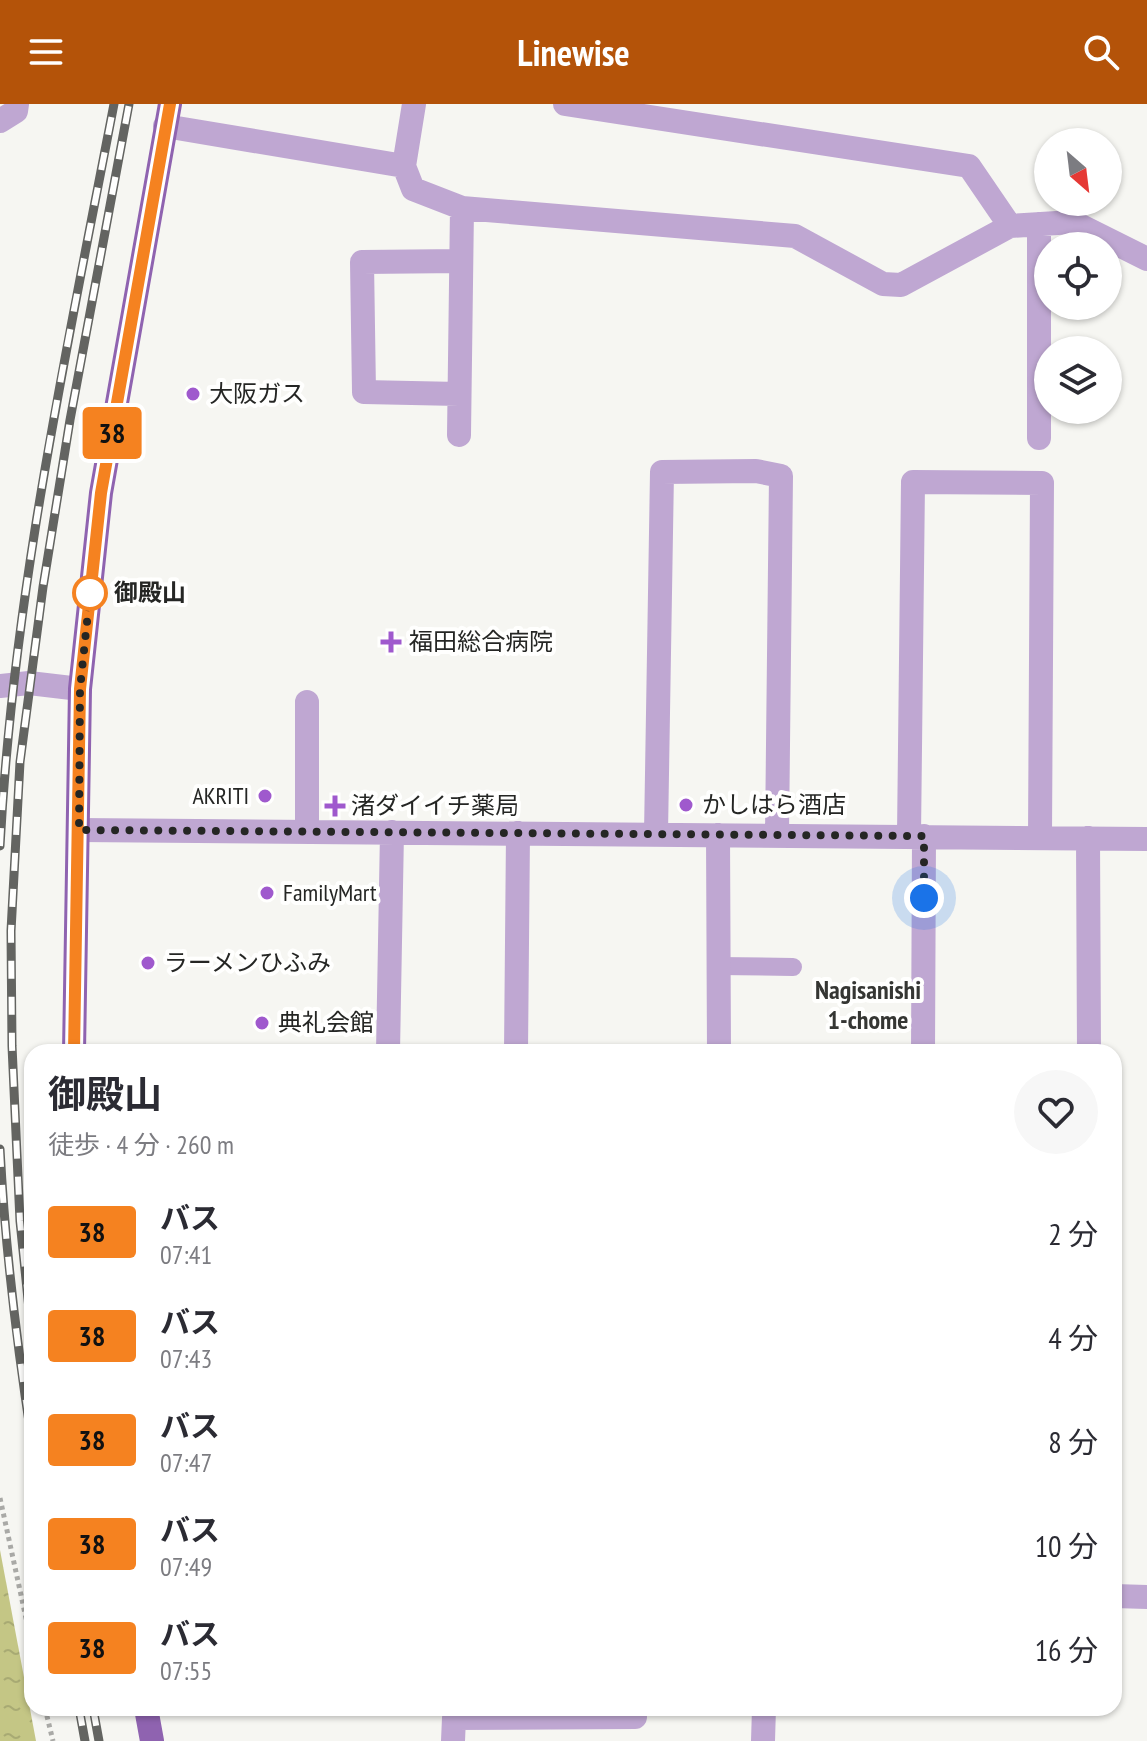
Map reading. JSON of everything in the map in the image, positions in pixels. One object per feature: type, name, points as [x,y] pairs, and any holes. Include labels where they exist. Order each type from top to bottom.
[{"type":"main road","points":[[74,1044],[80,689],[101,493],[168,115]]},
{"type":"main road","points":[[147,1716],[152,1741]]},
{"type":"street","points":[[0,121],[16,111],[17,104]]},
{"type":"street","points":[[414,104],[404,166],[413,189],[462,208],[795,236],[883,284],[901,285],[1010,226],[1073,222],[1147,259]]},
{"type":"street","points":[[565,104],[969,166],[1010,226]]},
{"type":"street","points":[[168,115],[404,166]]},
{"type":"street","points":[[459,435],[462,208]]},
{"type":"street","points":[[1039,224],[1039,438]]},
{"type":"street","points":[[459,394],[364,392],[362,262],[461,261]]},
{"type":"street","points":[[656,834],[662,472],[756,471],[781,476],[777,835]]},
{"type":"street","points":[[923,1044],[916,836],[913,482],[1042,483],[1040,837]]},
{"type":"street","points":[[0,686],[29,683],[80,689]]},
{"type":"street","points":[[307,702],[307,831]]},
{"type":"street","points":[[79,830],[1147,839]]},
{"type":"street","points":[[388,1044],[392,832]]},
{"type":"street","points":[[516,1044],[518,833]]},
{"type":"street","points":[[718,835],[719,1044]]},
{"type":"street","points":[[1088,838],[1089,1044]]},
{"type":"street","points":[[1122,1596],[1147,1597]]},
{"type":"street","points":[[763,1741],[764,1716]]},
{"type":"street","points":[[453,1741],[454,1718],[635,1722]]},
{"type":"lane","points":[[718,966],[793,967]]},
{"type":"path","points":[[0,1498],[24,1609]]},
{"type":"path","points":[[47,1716],[53,1741]]},
{"type":"water","points":[[0,1550],[24,1677],[24,1716],[31,1716],[36,1741],[0,1741]]},
{"type":"railway","points":[[0,846],[7,752],[29,566],[114,104]]},
{"type":"railway","points":[[24,1260],[12,1046],[11,931],[20,762],[43,587],[70,420],[129,104]]},
{"type":"railway","points":[[0,1149],[12,1296],[24,1389]]},
{"type":"railway","points":[[80,1716],[85,1741]]},
{"type":"railway","points":[[94,1716],[99,1741]]},
{"type":"bus line","name":"38","points":[[74,1044],[80,689],[101,493],[170,104]]},
{"type":"place","name":"大阪ガス","points":[[193,394]]},
{"type":"place","name":"御殿山","points":[[90,593]]},
{"type":"place","name":"福田総合病院","points":[[391,642]]},
{"type":"place","name":"AKRITI","points":[[265,796]]},
{"type":"place","name":"かしはら酒店","points":[[686,805]]},
{"type":"place","name":"渚ダイイチ薬局","points":[[335,806]]},
{"type":"place","name":"FamilyMart","points":[[267,893]]},
{"type":"place","name":"ラーメンひふみ","points":[[148,963]]},
{"type":"place","name":"典礼会館","points":[[262,1023]]},
{"type":"district","name":"Nagisanishi 1-chome","points":[[868,1005]]},
{"type":"route","points":[[90,593],[80,689],[79,830],[924,836],[924,898]]}]
